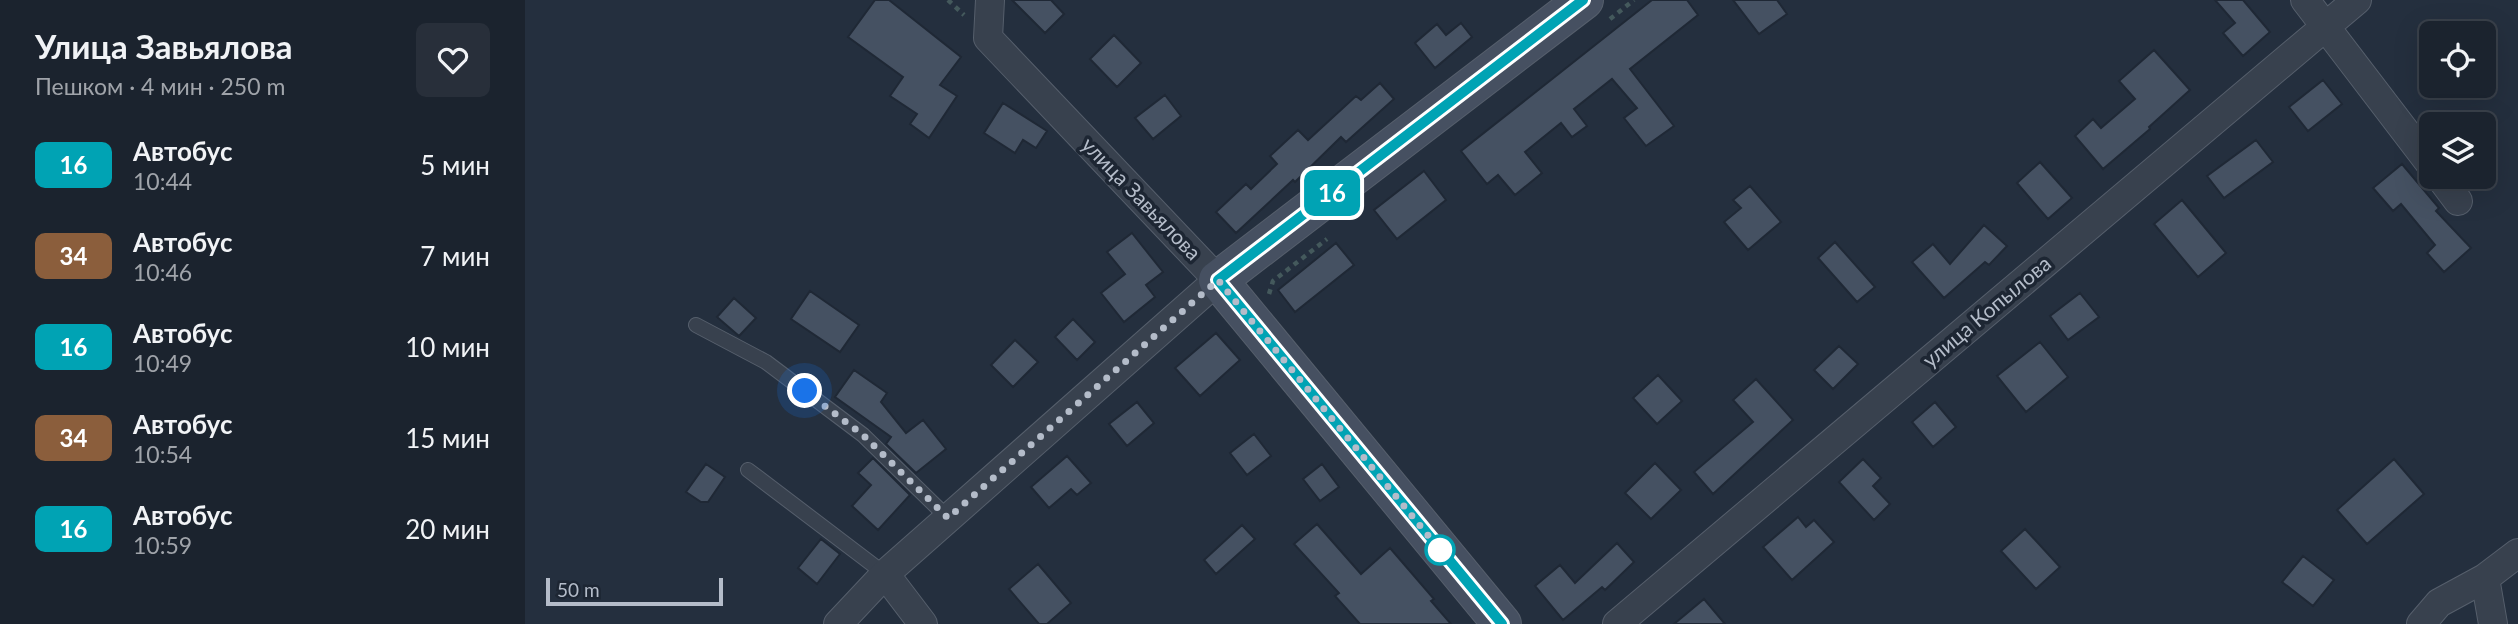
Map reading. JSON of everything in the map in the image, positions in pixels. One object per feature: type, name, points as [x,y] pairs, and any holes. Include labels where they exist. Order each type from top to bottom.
[{"type":"main road","points":[[1218,280],[1593,12]]},
{"type":"main road","name":"улица Завьялова","points":[[1218,280],[1502,624]]},
{"type":"street","name":"улица Завьялова","points":[[990,0],[988,37],[1218,280]]},
{"type":"street","points":[[2305,0],[2419,149]]},
{"type":"street","name":"улица Копылова","points":[[1617,624],[2357,0]]},
{"type":"street","points":[[2449,189],[2458,201]]},
{"type":"street","points":[[838,624],[885,574],[1218,280]]},
{"type":"street","points":[[2421,624],[2439,603],[2485,578],[2518,553]]},
{"type":"street","points":[[885,574],[923,624]]},
{"type":"street","points":[[2485,578],[2493,624]]},
{"type":"lane","points":[[696,325],[766,362],[863,435],[948,518]]},
{"type":"lane","points":[[748,470],[885,574]]},
{"type":"path","points":[[1593,12],[1634,0]]},
{"type":"path","points":[[1269,295],[1273,281],[1338,230]]},
{"type":"building","points":[[875,0],[889,0],[961,57],[940,85],[957,96],[929,138],[910,124],[917,114],[890,96],[903,77],[848,37]]},
{"type":"building","points":[[1012,0],[1051,0],[1064,14],[1045,33]]},
{"type":"building","points":[[1652,0],[1687,0],[1698,15],[1630,69],[1674,126],[1646,146],[1624,118],[1637,108],[1612,79],[1574,109],[1587,126],[1572,137],[1561,123],[1525,152],[1542,173],[1515,195],[1498,175],[1487,184],[1461,151]]},
{"type":"building","points":[[1733,0],[1777,0],[1787,14],[1759,34]]},
{"type":"building","points":[[2215,0],[2243,0],[2270,32],[2243,56],[2223,33],[2235,23]]},
{"type":"building","points":[[1461,23],[1472,37],[1435,68],[1415,43],[1437,24],[1446,35]]},
{"type":"building","points":[[1114,35],[1141,63],[1117,87],[1090,59]]},
{"type":"building","points":[[2154,50],[2190,90],[2103,169],[2075,136],[2093,119],[2101,128],[2135,99],[2119,81]]},
{"type":"building","points":[[2323,80],[2342,104],[2308,131],[2289,107]]},
{"type":"building","points":[[1380,83],[1394,99],[1346,142],[1341,137],[1295,182],[1293,180],[1236,233],[1216,212],[1246,184],[1251,189],[1277,164],[1270,156],[1298,130],[1308,140],[1356,96],[1361,100]]},
{"type":"building","points":[[1165,95],[1181,116],[1153,139],[1135,118]]},
{"type":"building","points":[[1003,103],[1047,131],[1036,148],[1023,140],[1015,153],[984,133]]},
{"type":"building","points":[[2256,140],[2273,162],[2224,198],[2207,176]]},
{"type":"building","points":[[2040,162],[2072,198],[2048,219],[2017,183]]},
{"type":"building","points":[[2402,164],[2419,184],[2419,189],[2423,189],[2439,208],[2436,211],[2471,248],[2444,272],[2427,253],[2435,245],[2401,204],[2393,211],[2373,188]]},
{"type":"building","points":[[1424,171],[1446,200],[1397,239],[1374,210]]},
{"type":"building","points":[[1750,186],[1781,222],[1748,250],[1724,222],[1741,208],[1733,200]]},
{"type":"building","points":[[2182,200],[2226,253],[2198,277],[2154,224]]},
{"type":"building","points":[[1984,225],[2007,246],[1989,265],[1985,262],[1944,298],[1912,262],[1933,244],[1950,264]]},
{"type":"building","points":[[1132,233],[1163,272],[1146,285],[1155,297],[1124,322],[1101,293],[1125,274],[1107,252]]},
{"type":"building","points":[[1835,242],[1875,287],[1857,302],[1818,258]]},
{"type":"building","points":[[1336,243],[1354,265],[1295,312],[1278,290]]},
{"type":"building","points":[[810,291],[859,325],[840,352],[791,319]]},
{"type":"building","points":[[2080,293],[2099,317],[2068,340],[2050,316]]},
{"type":"building","points":[[734,298],[756,318],[739,336],[717,317]]},
{"type":"building","points":[[1073,319],[1095,342],[1077,360],[1055,337]]},
{"type":"building","points":[[1216,333],[1240,360],[1200,396],[1175,368]]},
{"type":"building","points":[[1015,340],[1038,362],[1013,387],[991,365]]},
{"type":"building","points":[[2040,342],[2068,377],[2026,412],[1997,376]]},
{"type":"building","points":[[1839,346],[1858,364],[1833,389],[1814,370]]},
{"type":"building","points":[[854,370],[887,393],[881,402],[906,433],[923,420],[946,449],[916,473],[886,444],[891,437],[835,397]]},
{"type":"building","points":[[1658,375],[1682,401],[1657,424],[1633,398]]},
{"type":"building","points":[[1756,379],[1793,420],[1713,494],[1694,472],[1753,422],[1733,400]]},
{"type":"building","points":[[1137,402],[1154,423],[1127,446],[1109,424]]},
{"type":"building","points":[[1935,402],[1956,427],[1933,447],[1912,422]]},
{"type":"building","points":[[1254,434],[1271,456],[1247,475],[1230,453]]},
{"type":"building","points":[[1067,456],[1091,483],[1077,495],[1071,489],[1049,508],[1031,487]]},
{"type":"building","points":[[873,458],[910,495],[878,530],[852,506],[871,485],[858,473]]},
{"type":"building","points":[[1863,459],[1881,478],[1873,486],[1890,504],[1874,520],[1839,482]]},
{"type":"building","points":[[2394,459],[2424,494],[2367,544],[2337,510]]},
{"type":"building","points":[[1655,463],[1681,490],[1651,519],[1625,493]]},
{"type":"building","points":[[706,464],[725,477],[708,502],[701,502],[686,492]]},
{"type":"building","points":[[1322,464],[1339,487],[1320,501],[1303,479]]},
{"type":"building","points":[[1798,517],[1806,527],[1814,520],[1834,542],[1792,580],[1763,547]]},
{"type":"building","points":[[1317,524],[1361,574],[1390,548],[1434,599],[1431,601],[1451,624],[1360,624],[1335,596],[1339,593],[1294,544]]},
{"type":"building","points":[[1242,525],[1255,539],[1216,574],[1204,560]]},
{"type":"building","points":[[2025,529],[2060,567],[2036,589],[2001,551]]},
{"type":"building","points":[[821,539],[840,554],[817,584],[798,568]]},
{"type":"building","points":[[1617,543],[1634,562],[1605,590],[1602,587],[1563,620],[1535,586],[1560,565],[1575,583]]},
{"type":"building","points":[[2303,556],[2334,580],[2313,606],[2282,582]]},
{"type":"building","points":[[1038,564],[1071,603],[1047,624],[1039,624],[1009,589]]},
{"type":"building","points":[[1704,599],[1725,624],[1674,624]]},
{"type":"bus line","name":"16","points":[[1502,624],[1218,280],[1583,0]]},
{"type":"route","points":[[805,391],[863,435],[948,518],[1218,280],[1440,550]]}]
